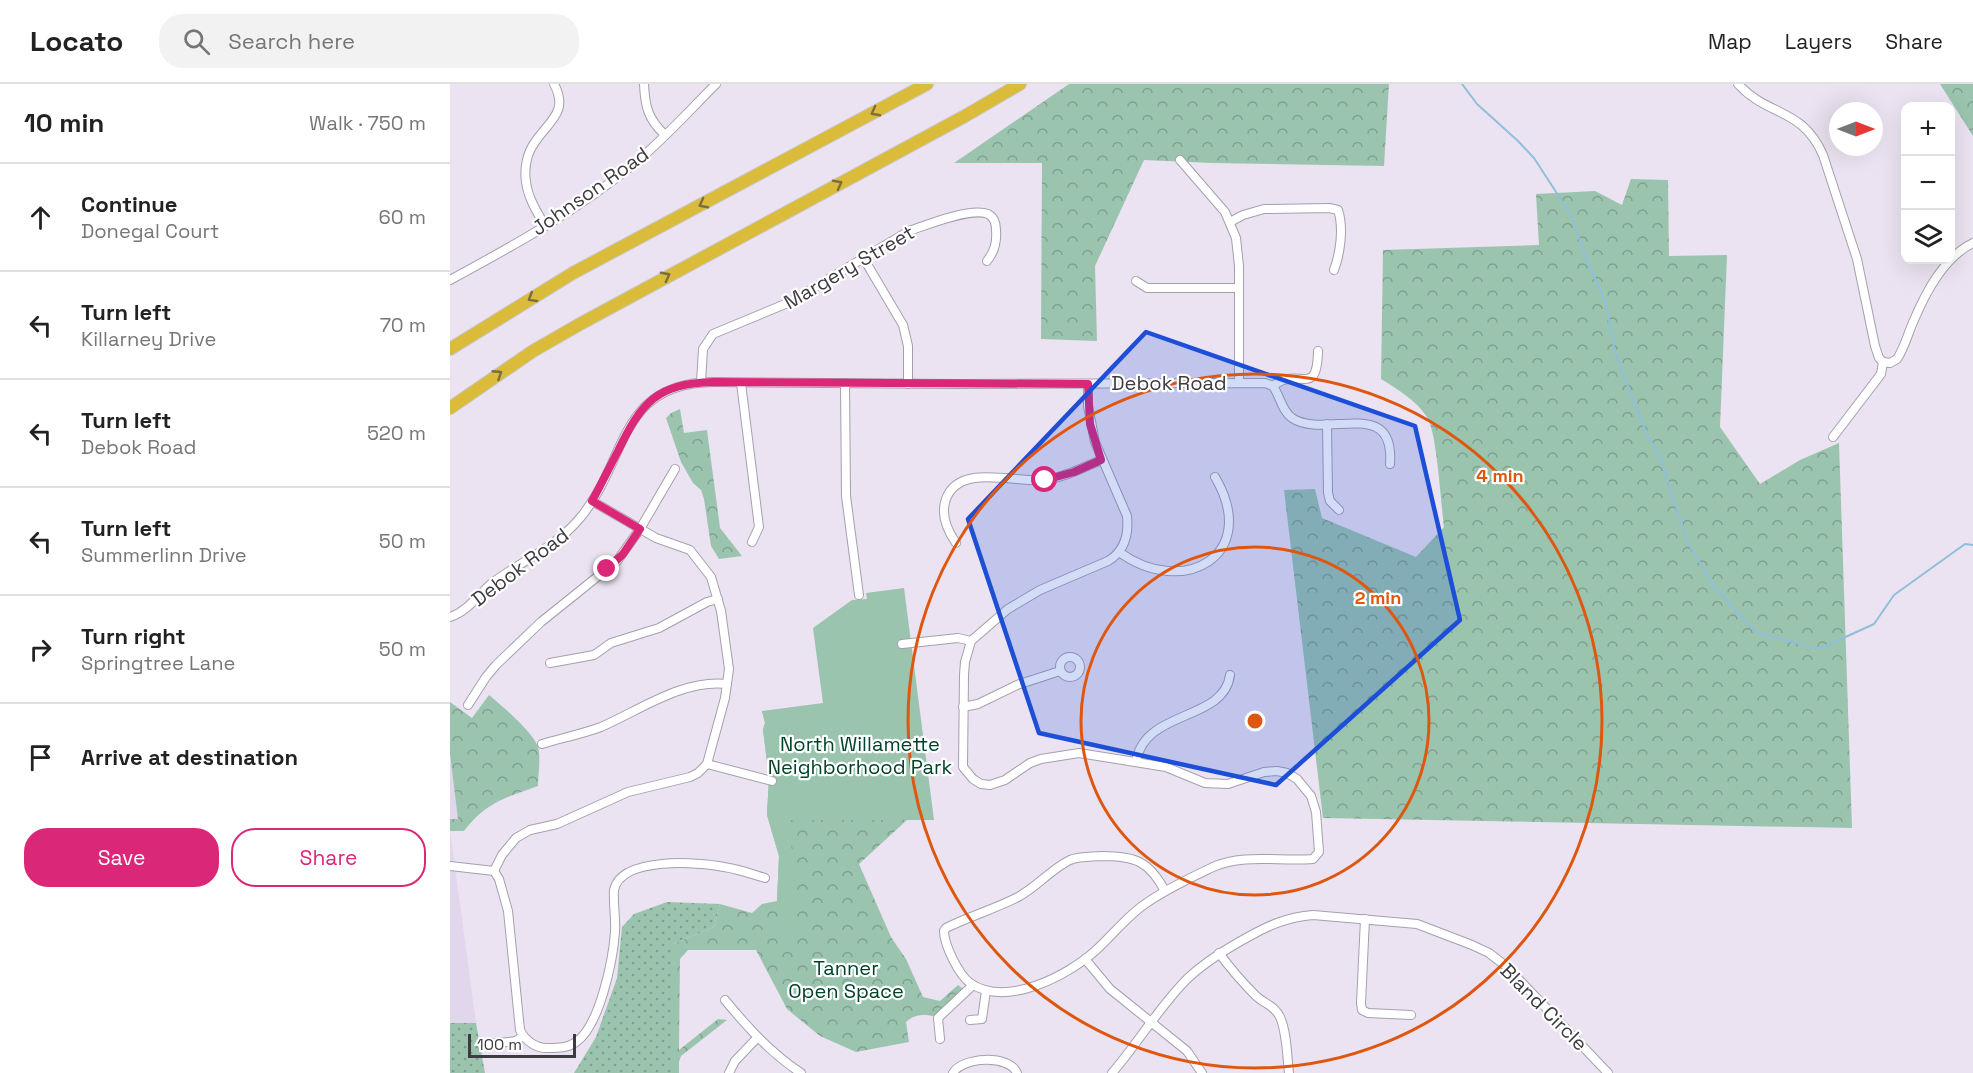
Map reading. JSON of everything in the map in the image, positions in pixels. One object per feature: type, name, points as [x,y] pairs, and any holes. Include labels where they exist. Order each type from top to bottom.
[{"type":"highway","points":[[450,349],[573,273],[927,84]]},
{"type":"highway","points":[[450,408],[534,351],[579,324],[965,116],[1020,84]]},
{"type":"street","points":[[545,226],[529,195],[525,174],[533,144],[551,124],[558,112],[559,98],[554,84]]},
{"type":"street","points":[[644,84],[653,124],[665,135]]},
{"type":"street","name":"Johnson Road","points":[[450,280],[545,226],[622,173],[665,135],[716,84]]},
{"type":"street","points":[[1738,84],[1755,99],[1797,121],[1810,132],[1820,147],[1857,258],[1876,351],[1883,362],[1881,374],[1833,437]]},
{"type":"street","points":[[1180,160],[1209,193],[1230,222],[1239,253],[1239,383]]},
{"type":"street","points":[[1230,222],[1243,215],[1264,209],[1329,208],[1338,210],[1339,247],[1334,270]]},
{"type":"street","name":"Margery Street","points":[[701,382],[703,349],[713,334],[775,310],[909,231],[939,221],[981,212],[991,216],[996,224],[995,248],[987,261]]},
{"type":"street","points":[[1883,362],[1893,362],[1899,356],[1917,314],[1942,271],[1954,256],[1973,243]]},
{"type":"street","points":[[864,259],[903,325],[908,346],[908,384]]},
{"type":"street","points":[[1136,281],[1147,288],[1239,288]]},
{"type":"street","points":[[1318,351],[1317,369],[1314,376],[1285,379],[1273,386],[1288,414],[1308,423],[1362,423],[1378,428],[1389,442],[1390,464]]},
{"type":"street","name":"Debok Road","points":[[450,617],[460,612],[498,580],[564,535],[582,516],[592,501],[633,421],[644,406],[673,388],[701,382],[1265,383],[1273,386]]},
{"type":"street","points":[[741,383],[759,527],[753,542]]},
{"type":"street","points":[[845,383],[846,496],[859,595]]},
{"type":"street","points":[[1088,384],[1090,424],[1101,460],[1127,516],[1125,544],[1108,561],[1026,597],[1008,609],[971,641],[965,662],[963,767],[973,779],[981,784],[998,783],[1030,763],[1068,753],[1166,767],[1207,783],[1228,784],[1276,771],[1287,773],[1297,779],[1311,796],[1316,812],[1320,848],[1313,859],[1226,862],[1165,891],[1142,905],[1085,959],[1060,975],[1032,987],[1002,993],[986,991],[973,985],[958,969],[944,939],[944,931],[958,922],[1002,906],[1071,860],[1114,856],[1140,861],[1152,870],[1165,891]]},
{"type":"street","points":[[1327,424],[1327,489],[1330,501],[1339,510]]},
{"type":"street","points":[[956,543],[945,522],[944,513],[947,496],[959,483],[976,477],[1045,480],[1074,472],[1101,460]]},
{"type":"street","points":[[468,705],[496,665],[542,622],[617,561],[640,529],[675,469]]},
{"type":"street","points":[[1119,552],[1139,565],[1174,571],[1198,568],[1213,560],[1224,546],[1228,524],[1223,490],[1215,477]]},
{"type":"street","points":[[494,871],[509,846],[524,832],[539,826],[556,824],[628,792],[690,777],[698,773],[706,764],[729,669],[718,599],[711,577],[692,552],[640,529],[592,501]]},
{"type":"street","points":[[550,663],[594,655],[611,643],[659,628],[707,602],[718,599]]},
{"type":"street","points":[[902,644],[958,638],[971,641]]},
{"type":"street","points":[[963,707],[978,704],[1017,685],[1060,671]]},
{"type":"street","points":[[1136,762],[1140,745],[1146,737],[1219,698],[1227,687],[1230,675]]},
{"type":"street","points":[[542,744],[598,728],[661,698],[697,686],[711,682],[727,684]]},
{"type":"street","points":[[706,764],[771,781]]},
{"type":"street","points":[[494,871],[499,879],[508,911],[520,1030],[523,1036],[532,1043],[545,1048],[566,1047],[580,1039],[593,1017],[604,991],[615,933],[614,890],[625,874],[649,866],[675,863],[723,866],[765,878]]},
{"type":"street","points":[[450,866],[494,871]]},
{"type":"street","name":"Bland Circle","points":[[1112,1073],[1185,981],[1219,953],[1263,929],[1296,916],[1329,916],[1417,924],[1489,953],[1508,967],[1608,1073]]},
{"type":"street","points":[[1365,919],[1360,1003],[1362,1010],[1368,1013],[1411,1014]]},
{"type":"street","points":[[1219,953],[1258,998],[1275,1009],[1283,1029],[1289,1073]]},
{"type":"street","points":[[1085,959],[1110,989],[1187,1051],[1202,1073]]},
{"type":"street","points":[[940,1039],[938,1018],[973,985]]},
{"type":"street","points":[[970,1020],[982,1018],[986,991]]},
{"type":"street","points":[[725,1000],[757,1038],[801,1073]]},
{"type":"street","points":[[482,1046],[516,1041],[523,1036]]},
{"type":"street","points":[[729,1073],[735,1061],[757,1038]]},
{"type":"street","points":[[953,1073],[960,1065],[984,1060],[1006,1062],[1014,1067],[1017,1073]]},
{"type":"highlighted area","points":[[1146,332],[1415,426],[1460,620],[1276,785],[1039,733],[968,519]]},
{"type":"shaded area","points":[[450,754],[459,819],[450,819]]},
{"type":"shaded area","points":[[450,830],[476,1023],[450,1023]]},
{"type":"green space","points":[[1069,84],[1389,84],[1384,166],[1144,160],[1095,266],[1097,341],[1041,339],[1042,163],[954,163]]},
{"type":"green space","points":[[1940,84],[1973,84],[1973,136],[1955,108],[1955,102],[1951,102]]},
{"type":"green space","points":[[1631,179],[1668,180],[1669,256],[1727,255],[1720,427],[1760,484],[1800,460],[1839,443],[1852,828],[1323,818],[1284,490],[1315,489],[1322,518],[1416,557],[1444,527],[1436,453],[1427,417],[1406,395],[1381,379],[1383,250],[1539,245],[1536,194],[1595,191],[1622,205]]},
{"type":"green space","points":[[680,409],[684,433],[707,430],[720,528],[742,556],[719,559],[711,546],[701,490],[693,483],[681,462],[666,418]]},
{"type":"green space","name":"North Willamette Neighborhood Park","points":[[904,588],[934,820],[790,820],[797,944],[791,944],[776,932],[780,920],[777,901],[779,856],[767,815],[769,777],[762,711],[823,703],[813,628],[852,600],[867,599],[866,593]]},
{"type":"green space","points":[[489,695],[535,741],[539,756],[538,786],[488,807],[464,831],[450,831],[450,819],[458,819],[450,754],[450,702],[472,718]]},
{"type":"green space","name":"Tanner Open Space","points":[[762,711],[934,820],[907,820],[859,864],[891,937],[906,959],[923,997],[940,1001],[958,985],[963,989],[934,1016],[919,1015],[906,1022],[909,1042],[856,1052],[820,1036],[787,1009],[756,950],[688,950],[680,959],[679,1050],[718,1019],[727,1020],[681,1056],[679,1073],[673,1073],[673,944],[714,927],[720,904],[752,913],[762,904],[777,901],[779,856],[767,815],[769,777]]},
{"type":"green space","points":[[667,902],[720,904],[714,927],[673,944],[673,1073],[574,1073],[596,1037],[617,978],[622,927],[634,914]]},
{"type":"green space","points":[[450,1023],[476,1023],[485,1073],[450,1073]]},
{"type":"waterway","points":[[1462,84],[1477,104],[1534,158],[1571,215],[1606,304],[1615,352],[1648,436],[1660,457],[1688,543],[1713,585],[1758,633],[1819,649],[1874,624],[1894,595],[1965,544],[1973,545]]},
{"type":"route","points":[[607,569],[623,554],[640,529],[592,501],[638,412],[661,394],[687,384],[713,382],[1088,384],[1090,424],[1101,460],[1060,477],[1045,480]]}]
